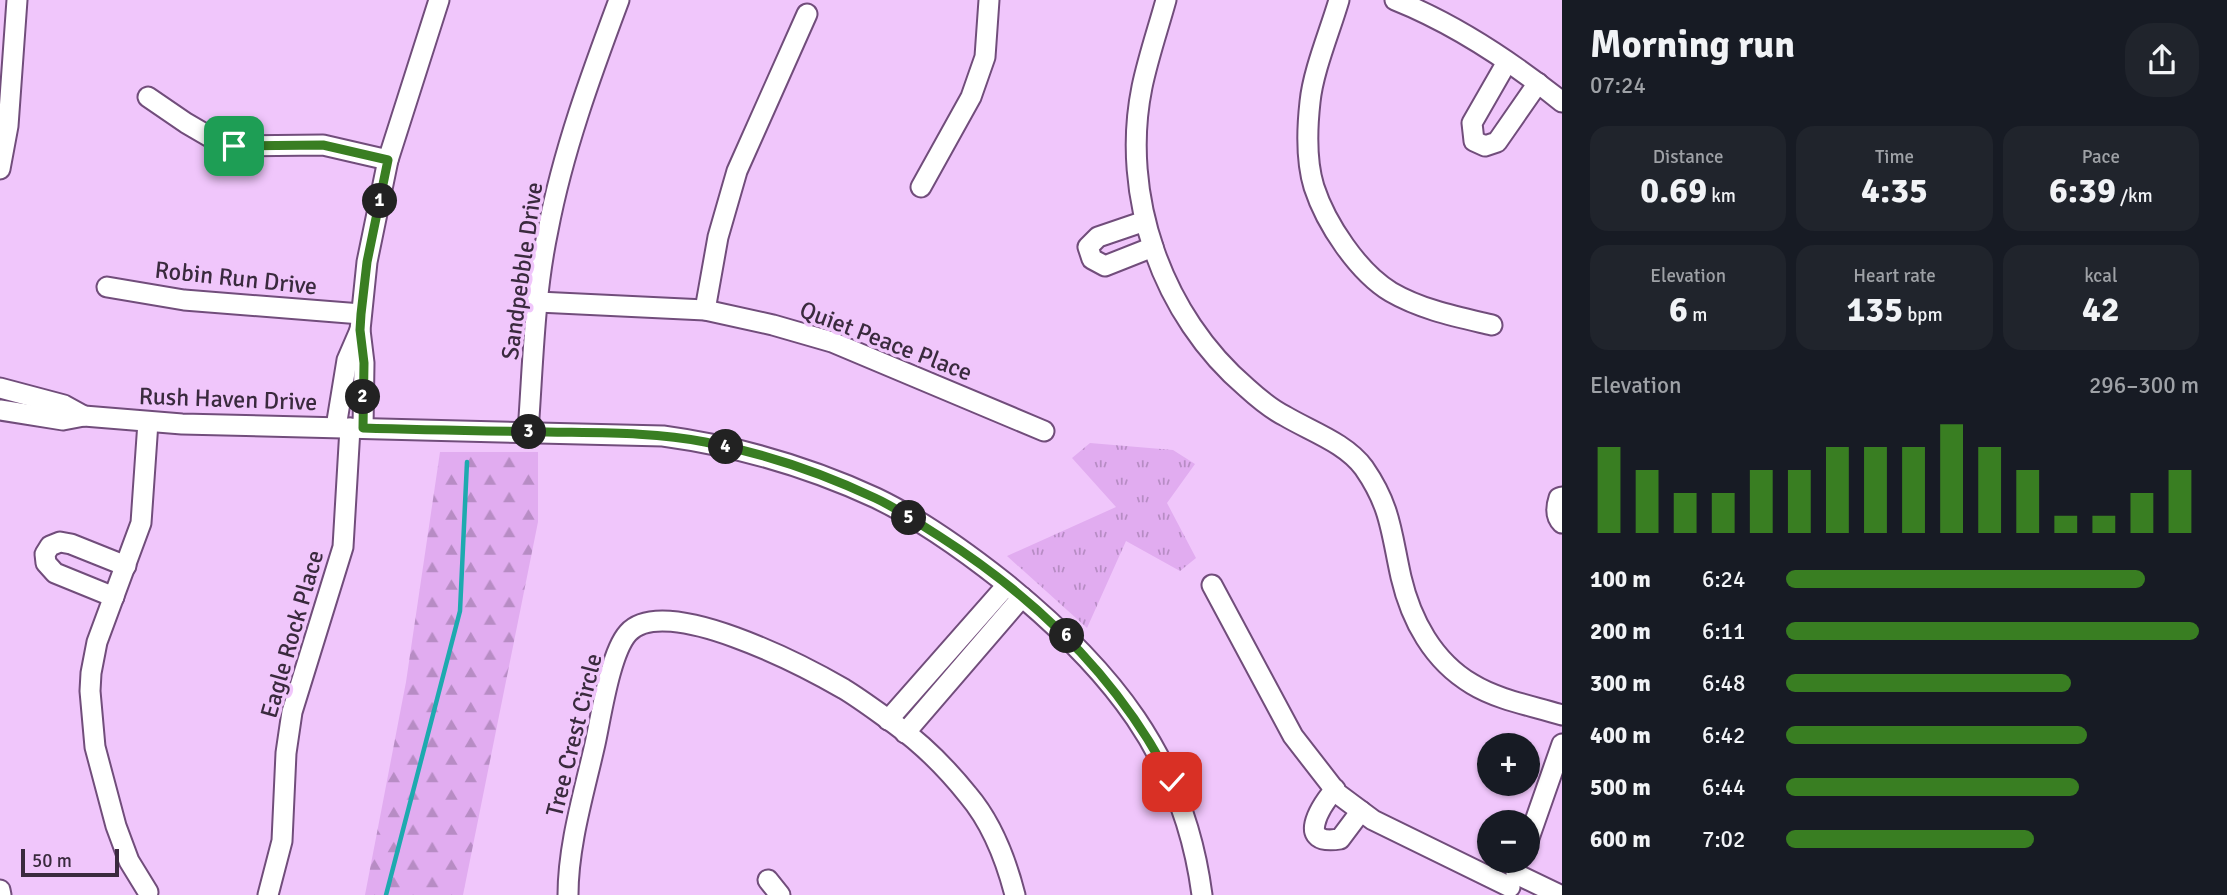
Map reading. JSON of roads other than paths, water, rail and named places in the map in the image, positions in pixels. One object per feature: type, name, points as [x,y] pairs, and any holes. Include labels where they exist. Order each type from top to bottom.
[{"type":"street","points":[[0,169],[8,126],[17,0]]},
{"type":"street","name":"Sandpebble Drive","points":[[528,432],[538,302],[547,232],[562,166],[620,0]]},
{"type":"street","points":[[922,187],[971,97],[985,57],[989,0]]},
{"type":"street","points":[[1166,0],[1142,87],[1136,162],[1145,221],[1153,247],[1187,321],[1213,354],[1245,387],[1281,414],[1339,446],[1367,472],[1389,515],[1402,579],[1415,619],[1429,646],[1473,685],[1562,715]]},
{"type":"street","points":[[1339,0],[1310,99],[1308,141],[1313,185],[1333,229],[1355,260],[1391,292],[1437,312],[1492,325]]},
{"type":"street","points":[[1395,0],[1444,24],[1507,62],[1562,102]]},
{"type":"street","name":"Eagle Rock Place","points":[[268,895],[282,841],[286,753],[292,712],[344,547],[350,428],[364,363],[360,322],[367,262],[388,160],[435,1]]},
{"type":"street","points":[[705,310],[718,237],[737,171],[807,14]]},
{"type":"street","points":[[1507,62],[1472,123],[1474,141],[1485,146],[1497,142],[1538,83]]},
{"type":"street","points":[[148,97],[198,130],[234,146],[323,145],[388,160]]},
{"type":"street","points":[[1145,221],[1098,237],[1088,247],[1092,259],[1105,265],[1153,247]]},
{"type":"street","name":"Robin Run Drive","points":[[107,287],[184,300],[360,322]]},
{"type":"street","name":"Quiet Peace Place","points":[[538,302],[705,310],[832,342],[1045,431]]},
{"type":"street","name":"Rush Haven Drive","points":[[0,388],[64,405],[84,416]]},
{"type":"street","name":"Rush Haven Drive","points":[[0,410],[63,420],[84,416],[148,422],[663,436],[704,442],[782,462],[835,481],[878,499],[973,558],[1073,641],[1122,700],[1147,736],[1172,782],[1189,833],[1202,895]]},
{"type":"street","points":[[148,422],[141,523],[93,656],[90,691],[92,728],[120,839],[129,861],[148,892]]},
{"type":"street","points":[[1562,497],[1556,507],[1559,521],[1562,523]]},
{"type":"street","points":[[114,597],[51,570],[45,558],[47,550],[55,543],[65,543],[126,566]]},
{"type":"street","points":[[1212,585],[1293,736],[1335,789],[1373,820],[1513,879],[1560,895]]},
{"type":"street","points":[[888,720],[1015,591]]},
{"type":"street","points":[[905,733],[1015,591]]},
{"type":"street","name":"Tree Crest Circle","points":[[568,895],[578,821],[617,655],[628,633],[644,623],[668,620],[690,624],[754,645],[796,663],[845,690],[905,733],[970,796],[996,840],[1015,895]]},
{"type":"street","points":[[1539,810],[1562,744]]},
{"type":"street","points":[[1335,789],[1322,804],[1314,822],[1315,832],[1320,838],[1328,841],[1340,839],[1361,811]]},
{"type":"street","points":[[0,890],[1,895]]},
{"type":"waterway","points":[[386,895],[460,611],[467,462]]}]
